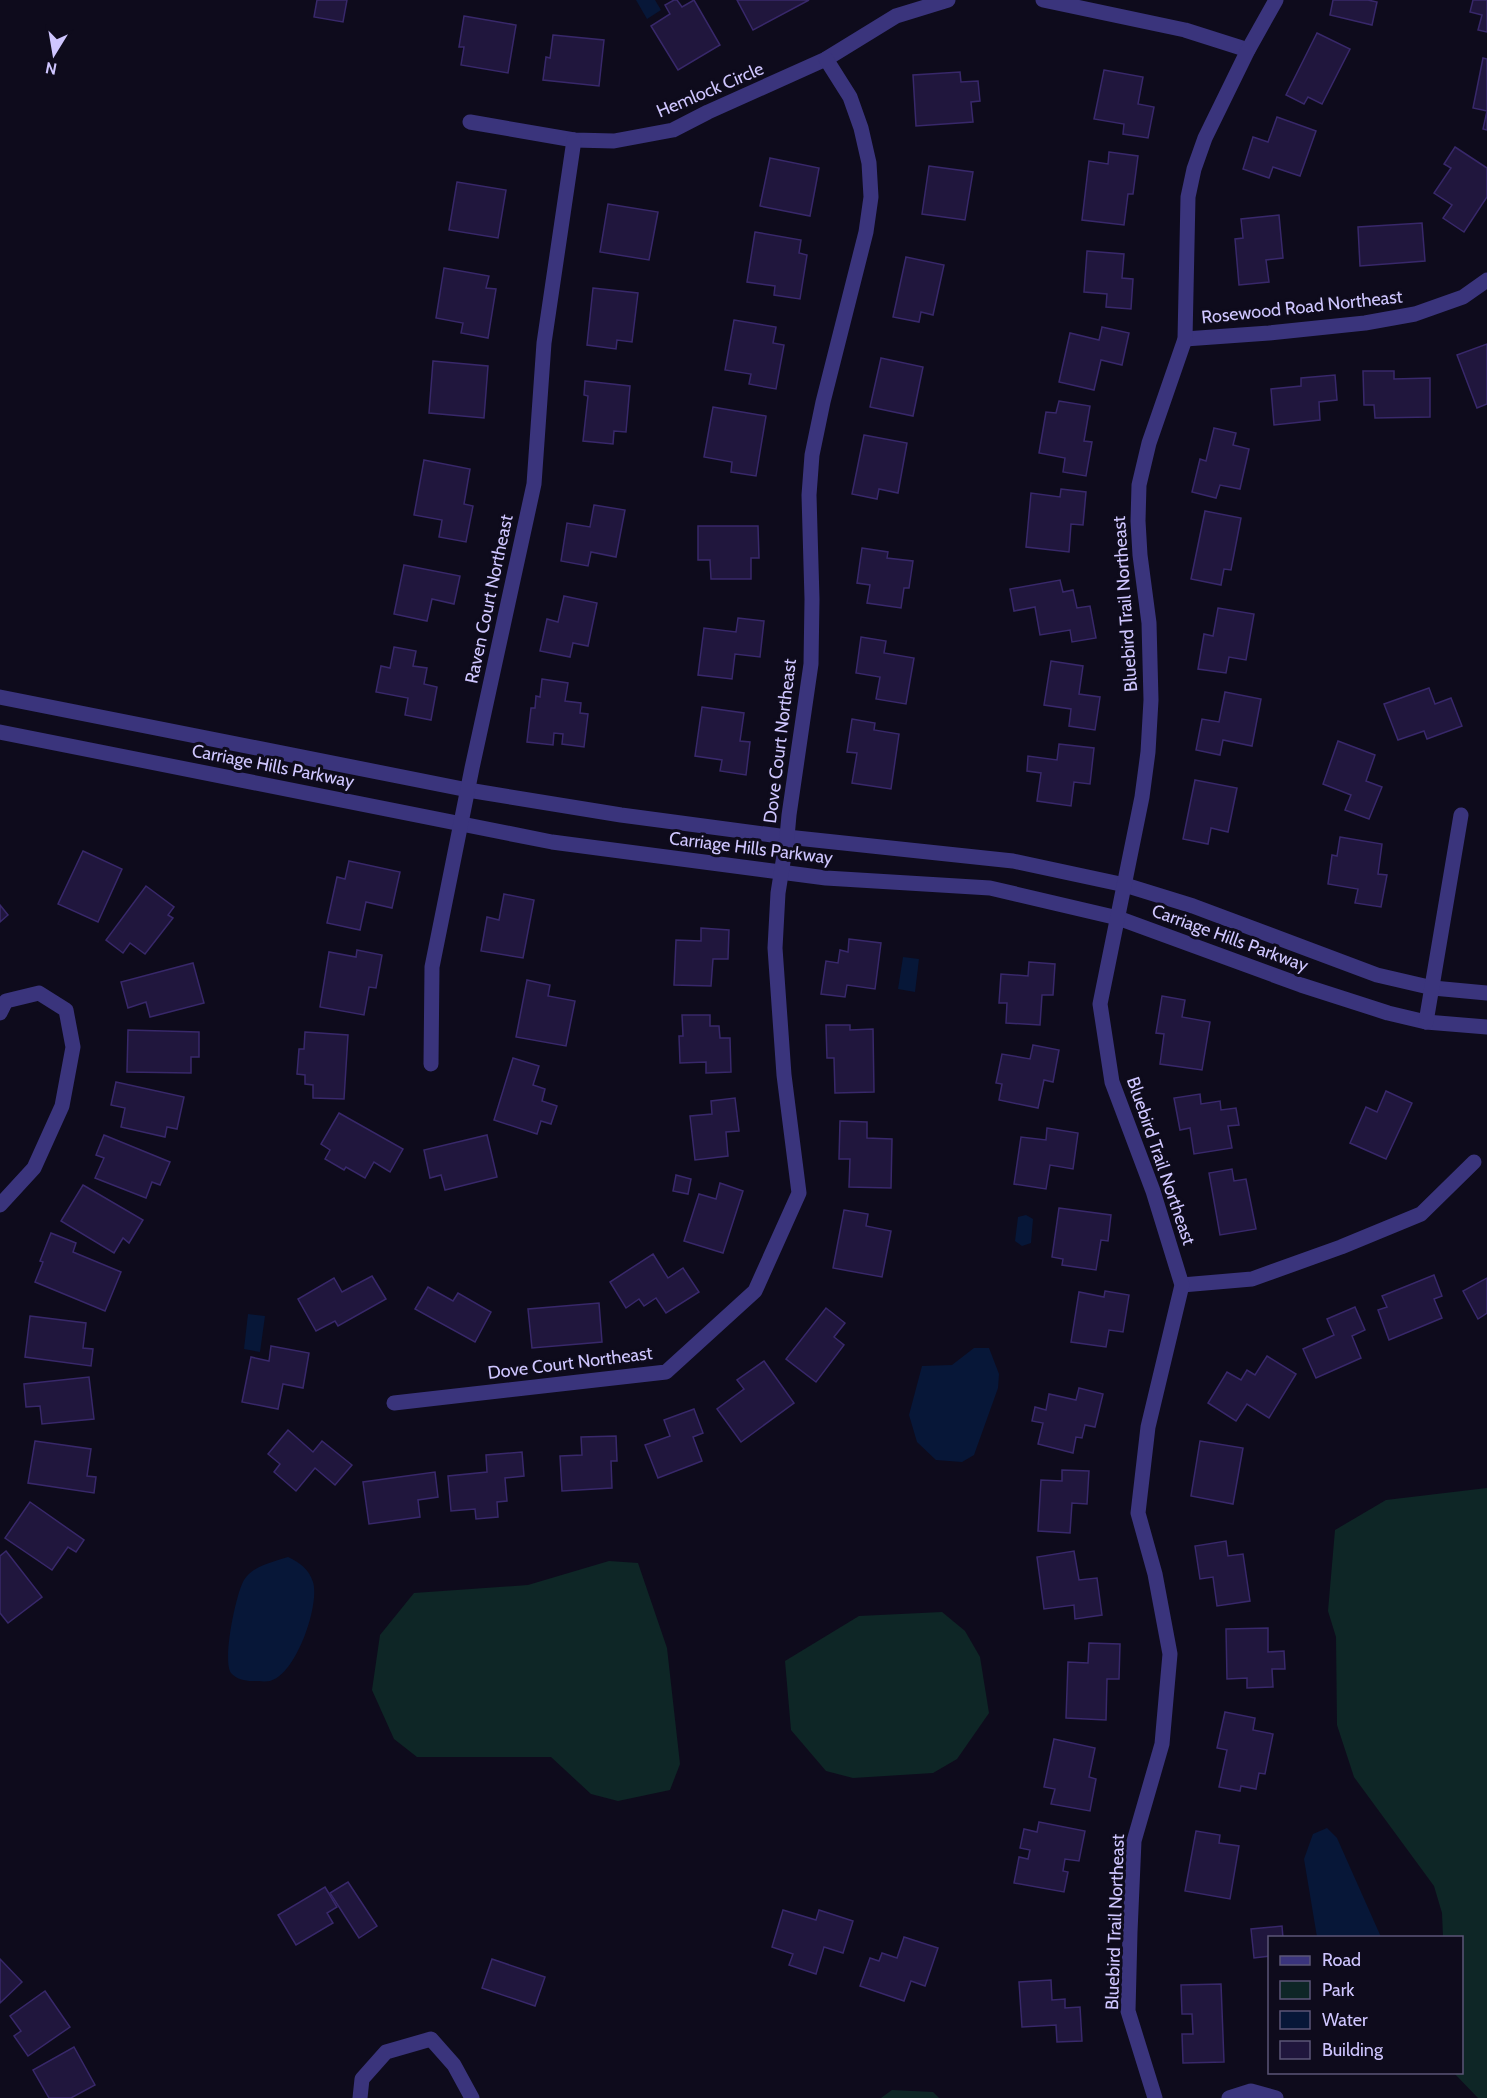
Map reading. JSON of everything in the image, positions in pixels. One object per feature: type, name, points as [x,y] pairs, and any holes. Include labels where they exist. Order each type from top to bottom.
[{"type":"street","name":"Hemlock Circle","points":[[470,122],[574,140],[614,141],[673,130],[826,59],[896,16],[948,0]]},
{"type":"street","points":[[1043,0],[1185,30],[1248,50]]},
{"type":"street","name":"Bluebird Trail Northeast","points":[[1155,2098],[1128,2011],[1130,1932],[1134,1841],[1162,1744],[1170,1654],[1155,1574],[1138,1513],[1148,1427],[1182,1285],[1154,1191],[1112,1083],[1100,1004],[1142,797],[1148,752],[1149,623],[1138,521],[1139,485],[1149,443],[1185,339],[1188,197],[1194,169],[1205,138],[1248,50],[1276,0]]},
{"type":"street","name":"Dove Court Northeast","points":[[394,1403],[666,1372],[755,1291],[799,1193],[784,1074],[775,948],[778,893],[811,664],[813,599],[809,495],[813,454],[823,402],[866,232],[871,197],[869,163],[861,128],[849,97],[826,59]]},
{"type":"street","name":"Raven Court Northeast","points":[[431,1064],[432,967],[534,484],[544,343],[574,140]]},
{"type":"street","name":"Rosewood Road Northeast","points":[[1185,339],[1269,333],[1415,314],[1463,297],[1487,280]]},
{"type":"street","name":"Carriage Hills Parkway","points":[[0,697],[468,790],[621,815],[787,837],[1013,861],[1125,885],[1193,906],[1377,975],[1433,988],[1487,993]]},
{"type":"street","name":"Carriage Hills Parkway","points":[[0,732],[552,842],[781,870],[826,878],[990,888],[1118,918],[1301,985],[1388,1013],[1426,1022],[1487,1027]]},
{"type":"street","points":[[1426,1022],[1461,815]]},
{"type":"street","points":[[0,1013],[6,1001],[39,993],[66,1010],[73,1047],[62,1106],[34,1168],[0,1205]]},
{"type":"street","points":[[1182,1285],[1252,1279],[1341,1247],[1421,1214],[1474,1162]]},
{"type":"street","points":[[360,2098],[362,2079],[386,2052],[430,2039],[454,2065],[472,2098]]},
{"type":"street","points":[[1229,2098],[1251,2091],[1276,2098]]},
{"type":"green space","points":[[1487,1488],[1487,2098],[1478,2098],[1455,2074],[1463,2074],[1463,1936],[1443,1936],[1442,1913],[1434,1886],[1354,1777],[1337,1725],[1336,1637],[1328,1611],[1335,1530],[1386,1500]]},
{"type":"green space","points":[[609,1561],[638,1563],[667,1648],[680,1764],[670,1790],[618,1801],[591,1794],[551,1757],[417,1757],[394,1739],[372,1690],[380,1635],[414,1593],[528,1585]]},
{"type":"green space","points":[[942,1612],[965,1631],[980,1657],[989,1713],[957,1759],[933,1773],[853,1778],[826,1771],[791,1730],[785,1661],[859,1616]]},
{"type":"green space","points":[[892,2090],[933,2092],[939,2098],[881,2098]]},
{"type":"water","points":[[636,0],[655,0],[661,10],[647,19]]},
{"type":"water","points":[[903,957],[919,959],[915,992],[898,989]]},
{"type":"water","points":[[1026,1215],[1033,1219],[1031,1243],[1022,1246],[1015,1241],[1018,1217]]},
{"type":"water","points":[[248,1314],[265,1316],[260,1352],[244,1349]]},
{"type":"water","points":[[974,1348],[989,1348],[999,1374],[998,1388],[974,1455],[962,1462],[936,1460],[917,1442],[909,1415],[922,1366],[952,1365]]},
{"type":"water","points":[[288,1557],[303,1566],[313,1582],[313,1606],[304,1638],[289,1666],[280,1676],[270,1681],[246,1681],[238,1678],[231,1673],[228,1655],[231,1627],[241,1587],[252,1571]]},
{"type":"water","points":[[1327,1828],[1337,1838],[1381,1936],[1317,1936],[1304,1859],[1313,1834]]},
{"type":"building","points":[[317,0],[347,0],[343,22],[314,17]]},
{"type":"building","points":[[677,0],[682,7],[694,0],[720,45],[678,70],[651,26],[670,14],[665,5]]},
{"type":"building","points":[[737,0],[809,0],[753,30]]},
{"type":"building","points":[[1333,0],[1377,2],[1372,25],[1330,15]]},
{"type":"building","points":[[1473,0],[1487,0],[1487,32],[1478,30],[1482,15],[1470,12]]},
{"type":"building","points":[[464,16],[516,25],[508,73],[461,65],[464,47],[459,47]]},
{"type":"building","points":[[1317,33],[1350,49],[1322,104],[1308,97],[1304,104],[1286,95]]},
{"type":"building","points":[[553,35],[604,40],[599,86],[543,80],[546,57],[550,58]]},
{"type":"building","points":[[1483,58],[1487,59],[1487,111],[1473,108]]},
{"type":"building","points":[[1104,70],[1143,77],[1138,104],[1154,107],[1148,138],[1123,134],[1124,124],[1094,119]]},
{"type":"building","points":[[960,72],[961,82],[978,81],[980,101],[971,102],[973,122],[916,126],[913,75]]},
{"type":"building","points":[[1487,111],[1487,130],[1483,129]]},
{"type":"building","points":[[1277,117],[1316,131],[1300,176],[1273,167],[1269,178],[1243,169],[1253,137],[1268,142]]},
{"type":"building","points":[[1455,147],[1487,168],[1487,197],[1464,232],[1443,218],[1452,205],[1434,193],[1451,168],[1444,164]]},
{"type":"building","points":[[1109,152],[1138,156],[1133,194],[1128,194],[1124,225],[1082,220],[1089,161],[1108,164]]},
{"type":"building","points":[[770,158],[819,168],[810,216],[760,206]]},
{"type":"building","points":[[929,166],[973,172],[965,220],[922,214]]},
{"type":"building","points":[[457,182],[506,190],[498,238],[449,230]]},
{"type":"building","points":[[608,204],[658,212],[649,260],[600,252]]},
{"type":"building","points":[[1279,215],[1283,258],[1266,260],[1269,282],[1239,285],[1235,239],[1243,238],[1241,219]]},
{"type":"building","points":[[1422,223],[1425,261],[1360,266],[1358,227]]},
{"type":"building","points":[[755,232],[801,240],[799,253],[807,255],[800,299],[774,295],[775,286],[747,282]]},
{"type":"building","points":[[1087,251],[1124,254],[1122,278],[1133,279],[1131,309],[1106,307],[1107,294],[1084,292]]},
{"type":"building","points":[[906,257],[944,265],[933,315],[921,312],[919,322],[893,317]]},
{"type":"building","points":[[444,268],[489,276],[486,288],[496,289],[488,338],[461,333],[463,323],[436,318]]},
{"type":"building","points":[[593,288],[638,293],[632,342],[617,340],[616,349],[587,345]]},
{"type":"building","points":[[734,320],[776,327],[773,343],[784,345],[776,389],[749,384],[751,374],[725,370]]},
{"type":"building","points":[[1102,327],[1129,333],[1122,365],[1101,360],[1094,390],[1059,382],[1070,333],[1099,340]]},
{"type":"building","points":[[1487,344],[1487,404],[1477,408],[1457,355]]},
{"type":"building","points":[[881,358],[923,367],[913,416],[870,407]]},
{"type":"building","points":[[433,361],[488,366],[484,418],[429,413]]},
{"type":"building","points":[[1363,371],[1394,371],[1394,379],[1430,378],[1430,417],[1375,418],[1374,405],[1364,405]]},
{"type":"building","points":[[1335,375],[1337,400],[1319,402],[1320,420],[1274,425],[1271,389],[1301,386],[1301,378]]},
{"type":"building","points":[[585,381],[630,386],[626,432],[614,431],[613,444],[583,441],[588,396],[584,395]]},
{"type":"building","points":[[1059,401],[1090,406],[1084,441],[1092,442],[1086,476],[1063,472],[1065,458],[1039,453],[1046,412],[1056,413]]},
{"type":"building","points":[[713,407],[766,416],[756,476],[731,472],[732,462],[704,457]]},
{"type":"building","points":[[1214,428],[1236,433],[1233,445],[1249,449],[1240,489],[1220,485],[1216,498],[1192,492],[1200,459],[1206,461]]},
{"type":"building","points":[[864,435],[907,443],[898,493],[879,489],[877,499],[852,494]]},
{"type":"building","points":[[424,460],[470,469],[464,504],[473,506],[466,542],[439,537],[442,520],[414,515]]},
{"type":"building","points":[[1061,489],[1086,492],[1083,525],[1071,524],[1069,552],[1026,547],[1031,493],[1060,497]]},
{"type":"building","points":[[594,505],[625,510],[616,557],[591,552],[588,566],[561,561],[567,523],[590,527]]},
{"type":"building","points":[[1205,511],[1241,518],[1231,570],[1224,569],[1221,585],[1191,579]]},
{"type":"building","points":[[698,526],[758,526],[759,558],[751,558],[751,579],[711,579],[710,560],[698,560]]},
{"type":"building","points":[[862,548],[888,552],[887,558],[913,561],[909,588],[904,588],[901,608],[867,603],[870,585],[857,583]]},
{"type":"building","points":[[404,565],[460,576],[454,604],[432,599],[427,621],[394,614]]},
{"type":"building","points":[[1060,580],[1063,592],[1073,590],[1077,608],[1090,606],[1096,638],[1072,642],[1070,630],[1040,635],[1035,607],[1014,611],[1010,589]]},
{"type":"building","points":[[564,596],[597,603],[588,646],[573,643],[570,657],[540,651],[547,619],[558,622]]},
{"type":"building","points":[[1218,608],[1254,614],[1246,660],[1229,657],[1226,673],[1198,669],[1204,634],[1213,636]]},
{"type":"building","points":[[738,618],[764,621],[760,657],[735,654],[732,679],[698,675],[704,628],[736,632]]},
{"type":"building","points":[[861,637],[886,641],[884,653],[914,658],[906,704],[876,699],[880,677],[856,673]]},
{"type":"building","points":[[394,647],[416,651],[413,666],[427,668],[424,684],[437,687],[431,720],[405,715],[408,698],[376,692],[381,666],[390,668]]},
{"type":"building","points":[[1051,661],[1083,666],[1079,694],[1100,697],[1095,730],[1069,726],[1071,709],[1044,705]]},
{"type":"building","points":[[542,679],[568,683],[565,701],[581,703],[580,713],[588,714],[584,747],[562,744],[563,734],[554,733],[553,745],[527,742],[531,708],[535,708],[536,696],[540,697]]},
{"type":"building","points":[[1429,688],[1435,704],[1451,698],[1462,726],[1427,739],[1424,731],[1398,740],[1384,704]]},
{"type":"building","points":[[1225,692],[1261,699],[1252,746],[1223,740],[1220,755],[1196,750],[1202,719],[1219,722]]},
{"type":"building","points":[[702,707],[744,713],[740,741],[750,742],[746,775],[720,771],[722,760],[695,756]]},
{"type":"building","points":[[852,719],[875,723],[874,730],[899,734],[891,789],[852,783],[857,753],[847,752]]},
{"type":"building","points":[[1338,741],[1375,755],[1366,781],[1382,787],[1369,819],[1345,810],[1351,795],[1323,784]]},
{"type":"building","points":[[1059,744],[1094,748],[1090,784],[1074,782],[1071,806],[1037,801],[1041,773],[1027,771],[1028,756],[1057,760]]},
{"type":"building","points":[[1195,780],[1237,788],[1228,832],[1211,828],[1208,844],[1183,839]]},
{"type":"building","points":[[1340,837],[1382,844],[1378,874],[1387,875],[1381,907],[1355,903],[1358,889],[1328,884],[1332,855],[1337,856]]},
{"type":"building","points":[[83,851],[122,869],[98,922],[58,904]]},
{"type":"building","points":[[349,861],[400,872],[392,908],[366,902],[360,930],[327,923],[337,877],[345,879]]},
{"type":"building","points":[[146,886],[174,907],[168,915],[173,918],[145,954],[130,943],[123,953],[106,940]]},
{"type":"building","points":[[504,894],[534,900],[523,958],[481,951],[487,917],[499,920]]},
{"type":"building","points":[[0,905],[8,915],[0,922]]},
{"type":"building","points":[[701,928],[729,930],[728,959],[713,959],[711,986],[674,985],[676,940],[701,941]]},
{"type":"building","points":[[849,939],[881,943],[875,989],[847,985],[845,997],[821,994],[826,961],[838,963],[840,950],[848,952]]},
{"type":"building","points":[[357,950],[382,955],[376,988],[369,987],[364,1015],[320,1007],[329,952],[356,957]]},
{"type":"building","points":[[1029,962],[1055,964],[1053,995],[1042,995],[1040,1025],[1006,1023],[1007,1003],[999,1003],[1001,974],[1028,976]]},
{"type":"building","points":[[193,963],[204,1003],[150,1017],[146,1002],[128,1008],[121,982]]},
{"type":"building","points":[[527,980],[550,985],[548,996],[575,1001],[566,1046],[516,1037]]},
{"type":"building","points":[[1162,996],[1185,1000],[1182,1017],[1210,1022],[1202,1070],[1160,1064],[1164,1034],[1156,1033]]},
{"type":"building","points":[[682,1015],[710,1015],[710,1026],[719,1026],[720,1038],[730,1038],[731,1072],[706,1073],[706,1062],[680,1063],[679,1036],[683,1036]]},
{"type":"building","points":[[826,1025],[850,1025],[850,1030],[873,1029],[874,1092],[835,1093],[834,1058],[827,1058]]},
{"type":"building","points":[[128,1030],[199,1032],[199,1057],[191,1057],[191,1073],[127,1072]]},
{"type":"building","points":[[305,1032],[348,1035],[344,1099],[313,1098],[313,1085],[305,1084],[305,1075],[297,1074],[299,1049],[304,1049]]},
{"type":"building","points":[[1033,1045],[1059,1050],[1053,1082],[1044,1080],[1038,1108],[999,1100],[1002,1084],[996,1083],[1002,1054],[1030,1059]]},
{"type":"building","points":[[513,1058],[539,1066],[533,1085],[545,1089],[542,1101],[557,1106],[551,1124],[541,1121],[537,1134],[494,1120]]},
{"type":"building","points":[[116,1082],[184,1097],[177,1129],[167,1127],[165,1137],[121,1127],[125,1108],[111,1105]]},
{"type":"building","points":[[1386,1091],[1412,1103],[1386,1159],[1350,1143],[1366,1107],[1377,1112]]},
{"type":"building","points":[[1200,1094],[1201,1104],[1220,1101],[1221,1110],[1236,1108],[1239,1125],[1228,1126],[1232,1148],[1194,1154],[1190,1128],[1180,1130],[1174,1098]]},
{"type":"building","points":[[735,1098],[739,1131],[726,1132],[728,1156],[695,1160],[690,1116],[712,1114],[711,1101]]},
{"type":"building","points":[[339,1113],[403,1149],[390,1172],[374,1162],[365,1178],[325,1159],[330,1150],[321,1144]]},
{"type":"building","points":[[840,1121],[867,1122],[867,1138],[892,1139],[891,1188],[849,1187],[850,1159],[839,1159]]},
{"type":"building","points":[[1047,1128],[1078,1133],[1073,1169],[1050,1165],[1046,1189],[1014,1184],[1021,1137],[1046,1140]]},
{"type":"building","points":[[104,1135],[170,1162],[160,1185],[152,1182],[146,1198],[95,1178],[104,1158],[96,1155]]},
{"type":"building","points":[[487,1135],[497,1177],[445,1190],[441,1175],[430,1178],[424,1150]]},
{"type":"building","points":[[1232,1169],[1234,1181],[1246,1179],[1256,1229],[1220,1235],[1209,1173]]},
{"type":"building","points":[[676,1175],[691,1179],[688,1194],[673,1191]]},
{"type":"building","points":[[720,1183],[743,1191],[723,1253],[684,1241],[699,1194],[716,1199]]},
{"type":"building","points":[[83,1185],[143,1220],[129,1243],[123,1238],[114,1253],[61,1221]]},
{"type":"building","points":[[1059,1208],[1111,1215],[1108,1241],[1101,1240],[1096,1270],[1062,1265],[1063,1259],[1052,1257]]},
{"type":"building","points":[[844,1210],[868,1214],[866,1226],[891,1231],[882,1277],[833,1268]]},
{"type":"building","points":[[51,1233],[76,1243],[73,1252],[121,1272],[105,1311],[35,1282]]},
{"type":"building","points":[[653,1254],[668,1278],[683,1268],[699,1292],[666,1313],[656,1298],[644,1306],[639,1299],[626,1308],[610,1282]]},
{"type":"building","points":[[1434,1275],[1442,1296],[1434,1299],[1442,1318],[1389,1340],[1378,1310],[1387,1307],[1382,1296]]},
{"type":"building","points":[[372,1276],[386,1299],[338,1326],[335,1321],[316,1331],[298,1299],[334,1278],[342,1292]]},
{"type":"building","points":[[1487,1278],[1487,1313],[1478,1319],[1463,1291]]},
{"type":"building","points":[[428,1287],[453,1301],[458,1293],[491,1312],[475,1342],[415,1309]]},
{"type":"building","points":[[1105,1291],[1129,1295],[1123,1332],[1109,1330],[1106,1347],[1071,1342],[1079,1292],[1104,1297]]},
{"type":"building","points":[[599,1303],[602,1342],[532,1348],[528,1309]]},
{"type":"building","points":[[1355,1307],[1365,1330],[1352,1336],[1361,1358],[1316,1378],[1303,1349],[1334,1335],[1327,1319]]},
{"type":"building","points":[[826,1308],[845,1323],[834,1337],[844,1345],[816,1382],[786,1359]]},
{"type":"building","points":[[30,1316],[86,1323],[83,1348],[93,1349],[91,1366],[25,1357]]},
{"type":"building","points":[[271,1346],[309,1353],[303,1388],[283,1384],[278,1409],[242,1402],[251,1357],[269,1361]]},
{"type":"building","points":[[1267,1356],[1296,1374],[1269,1418],[1247,1404],[1236,1421],[1208,1403],[1227,1372],[1241,1380],[1247,1370],[1255,1375]]},
{"type":"building","points":[[764,1361],[794,1403],[741,1442],[717,1409],[744,1389],[737,1380]]},
{"type":"building","points":[[89,1377],[94,1419],[42,1424],[40,1406],[26,1407],[24,1384]]},
{"type":"building","points":[[1079,1388],[1103,1394],[1095,1427],[1085,1425],[1082,1438],[1076,1437],[1073,1453],[1038,1444],[1043,1423],[1032,1421],[1035,1407],[1046,1410],[1049,1394],[1076,1400]]},
{"type":"building","points":[[694,1409],[703,1433],[693,1437],[702,1461],[658,1478],[645,1445],[670,1436],[664,1420]]},
{"type":"building","points":[[288,1430],[313,1452],[322,1441],[352,1465],[335,1485],[315,1468],[296,1491],[274,1472],[280,1464],[268,1454]]},
{"type":"building","points":[[616,1436],[617,1461],[611,1461],[612,1488],[562,1491],[560,1456],[582,1455],[581,1437]]},
{"type":"building","points":[[35,1441],[91,1449],[87,1476],[96,1477],[94,1493],[28,1483]]},
{"type":"building","points":[[1200,1441],[1243,1448],[1233,1504],[1191,1496]]},
{"type":"building","points":[[522,1452],[524,1476],[505,1478],[507,1501],[497,1502],[498,1517],[476,1519],[475,1509],[451,1511],[448,1476],[487,1472],[486,1455]]},
{"type":"building","points":[[1062,1470],[1089,1471],[1087,1504],[1072,1503],[1070,1533],[1038,1531],[1041,1480],[1062,1481]]},
{"type":"building","points":[[435,1472],[438,1497],[418,1500],[420,1517],[369,1524],[363,1482]]},
{"type":"building","points":[[30,1502],[84,1540],[76,1552],[68,1547],[52,1570],[5,1538]]},
{"type":"building","points":[[1226,1541],[1228,1556],[1243,1554],[1250,1601],[1217,1606],[1213,1577],[1200,1579],[1195,1546]]},
{"type":"building","points":[[6,1551],[42,1597],[8,1623],[0,1613],[0,1556]]},
{"type":"building","points":[[1074,1551],[1079,1580],[1097,1578],[1102,1615],[1075,1619],[1074,1605],[1044,1609],[1037,1557]]},
{"type":"building","points":[[1268,1628],[1268,1652],[1284,1651],[1285,1669],[1272,1669],[1273,1687],[1247,1688],[1247,1678],[1227,1679],[1226,1629]]},
{"type":"building","points":[[1089,1643],[1120,1644],[1119,1679],[1107,1679],[1106,1720],[1066,1718],[1068,1662],[1088,1663]]},
{"type":"building","points":[[1225,1712],[1255,1718],[1253,1730],[1273,1734],[1265,1774],[1259,1773],[1256,1789],[1241,1786],[1240,1791],[1219,1787],[1227,1750],[1217,1748]]},
{"type":"building","points":[[1054,1739],[1095,1748],[1089,1777],[1096,1779],[1090,1811],[1051,1804],[1055,1789],[1044,1787]]},
{"type":"building","points":[[1039,1822],[1085,1831],[1079,1861],[1065,1859],[1063,1871],[1068,1872],[1064,1892],[1014,1883],[1019,1857],[1028,1859],[1030,1850],[1020,1848],[1024,1829],[1037,1832]]},
{"type":"building","points":[[1196,1831],[1220,1835],[1219,1843],[1239,1846],[1230,1899],[1185,1891]]},
{"type":"building","points":[[348,1882],[377,1926],[359,1938],[330,1893]]},
{"type":"building","points":[[325,1887],[337,1907],[327,1913],[333,1923],[296,1945],[278,1915]]},
{"type":"building","points":[[783,1910],[816,1920],[819,1910],[853,1921],[843,1953],[824,1947],[816,1974],[789,1965],[793,1954],[772,1947]]},
{"type":"building","points":[[1282,1926],[1283,1936],[1268,1936],[1268,1956],[1254,1958],[1251,1929]]},
{"type":"building","points":[[904,1937],[938,1948],[925,1986],[911,1981],[904,2001],[860,1986],[870,1958],[879,1961],[882,1953],[897,1958]]},
{"type":"building","points":[[0,1959],[22,1982],[0,2003]]},
{"type":"building","points":[[492,1959],[545,1977],[535,2006],[482,1988]]},
{"type":"building","points":[[1051,1980],[1052,2000],[1065,1999],[1065,2008],[1080,2007],[1082,2041],[1057,2042],[1056,2025],[1022,2027],[1019,1982]]},
{"type":"building","points":[[1221,1984],[1224,2062],[1183,2063],[1182,2034],[1193,2034],[1192,2014],[1182,2014],[1181,1985]]},
{"type":"building","points":[[45,1991],[70,2027],[28,2056],[14,2036],[21,2031],[10,2016]]},
{"type":"building","points":[[74,2047],[95,2085],[71,2098],[49,2098],[33,2070]]}]
